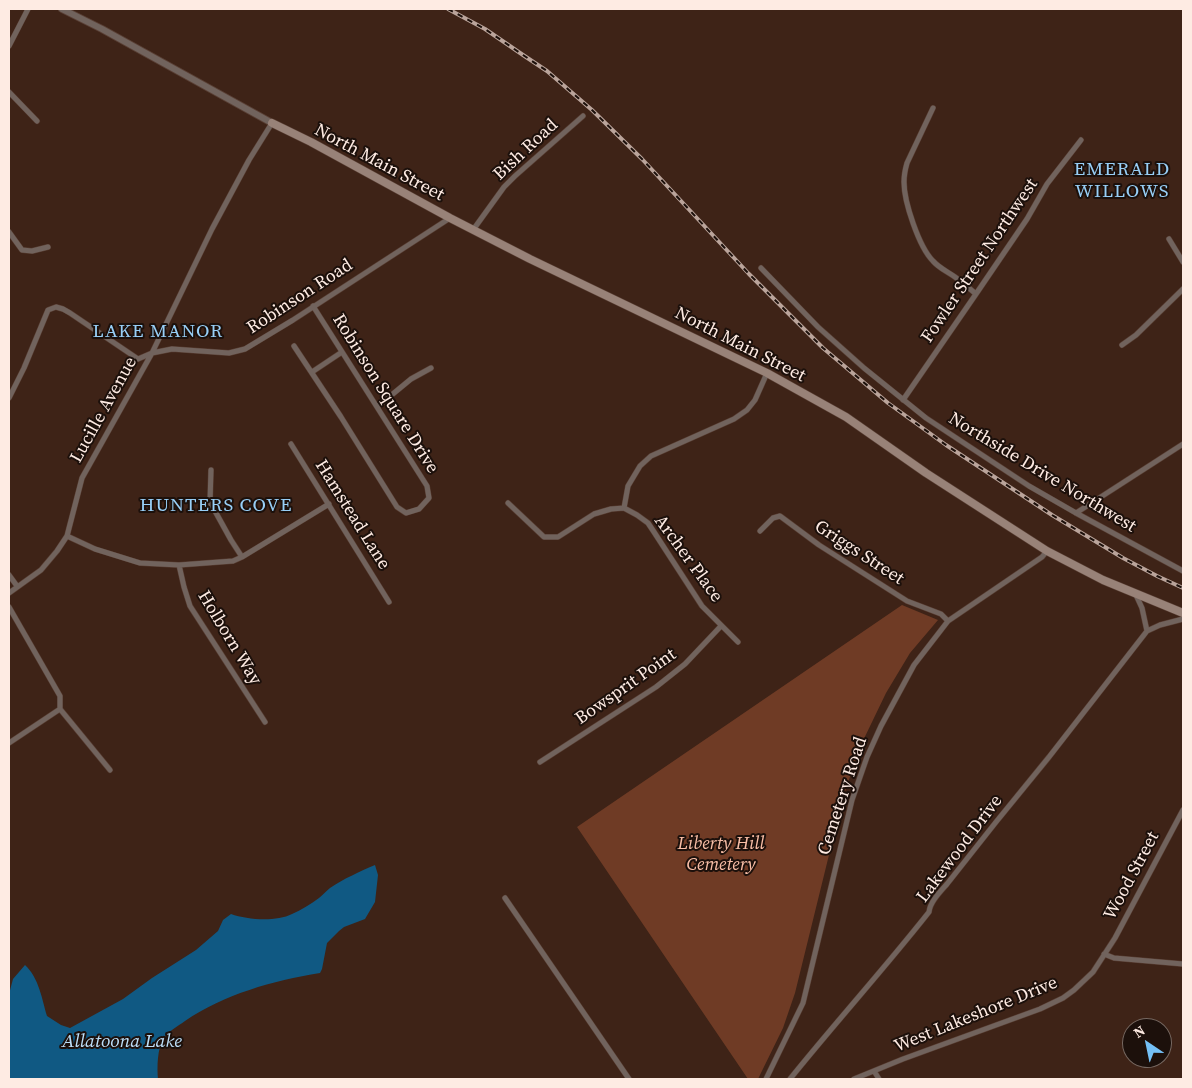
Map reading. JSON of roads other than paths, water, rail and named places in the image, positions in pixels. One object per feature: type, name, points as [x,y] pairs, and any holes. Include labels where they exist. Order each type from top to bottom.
[{"type":"main road","name":"North Main Street","points":[[272,123],[530,259],[767,373],[846,417],[926,473],[1047,551],[1103,580],[1183,613]]},
{"type":"street","points":[[9,46],[28,9]]},
{"type":"street","points":[[62,9],[272,123]]},
{"type":"street","points":[[9,92],[38,121]]},
{"type":"street","points":[[933,108],[905,172],[906,199],[924,249],[937,265],[957,278],[976,294]]},
{"type":"street","name":"Bish Road","points":[[473,230],[515,176],[583,116]]},
{"type":"street","name":"Lucille Avenue","points":[[9,593],[41,570],[67,536],[82,478],[152,353],[212,229],[249,160],[272,123]]},
{"type":"street","name":"Fowler Street Northwest","points":[[903,400],[1027,219],[1047,184],[1081,140]]},
{"type":"street","name":"Robinson Road","points":[[9,398],[24,368],[48,310],[56,307],[63,309],[138,359],[172,348],[229,353],[245,349],[293,320],[450,218]]},
{"type":"street","points":[[9,232],[22,250],[32,251],[48,247]]},
{"type":"street","points":[[1168,239],[1183,262]]},
{"type":"street","name":"Northside Drive Northwest","points":[[761,268],[818,327],[926,418],[1029,486],[1183,571]]},
{"type":"street","points":[[1122,345],[1136,335],[1183,289]]},
{"type":"street","name":"Robinson Square Drive","points":[[312,372],[397,507],[406,513],[419,509],[429,498],[427,486],[313,306]]},
{"type":"street","points":[[294,346],[312,372],[342,352]]},
{"type":"street","points":[[377,407],[411,379],[431,368]]},
{"type":"street","points":[[508,503],[544,537],[558,537],[594,514],[624,508],[628,486],[640,466],[651,456],[734,419],[747,410],[767,373]]},
{"type":"street","name":"Hamstead Lane","points":[[292,444],[389,602]]},
{"type":"street","points":[[1076,513],[1183,444]]},
{"type":"street","points":[[211,470],[210,502],[242,557]]},
{"type":"street","points":[[67,536],[95,548],[140,563],[180,565],[233,561],[329,504]]},
{"type":"street","name":"Archer Place","points":[[624,508],[648,523],[702,606],[738,642]]},
{"type":"street","name":"Griggs Street","points":[[760,531],[773,518],[780,516],[819,545],[907,601],[940,614],[948,621]]},
{"type":"street","name":"Cemetery Road","points":[[766,1079],[803,1003],[852,800],[867,757],[881,726],[914,665],[948,621],[1042,557],[1047,551]]},
{"type":"street","name":"Holborn Way","points":[[180,565],[190,606],[264,722]]},
{"type":"street","points":[[9,575],[17,586]]},
{"type":"street","points":[[1136,595],[1142,608],[1147,631],[1183,619]]},
{"type":"street","points":[[9,607],[60,696],[60,709],[110,770]]},
{"type":"street","name":"Bowsprit Point","points":[[540,762],[656,687],[685,664],[721,626]]},
{"type":"street","name":"Lakewood Drive","points":[[790,1079],[850,1005],[906,942],[929,912],[929,908],[939,894],[1147,631]]},
{"type":"street","points":[[9,743],[60,709]]},
{"type":"street","name":"Wood Street","points":[[1104,954],[1115,938],[1183,810]]},
{"type":"street","points":[[505,898],[629,1079]]},
{"type":"street","points":[[1104,954],[1114,958],[1183,964]]},
{"type":"street","name":"West Lakeshore Drive","points":[[854,1079],[1063,998],[1093,972],[1104,954]]},
{"type":"street","points":[[874,1071],[879,1079]]},
{"type":"water","name":"Allatoona Lake","points":[[375,865],[378,875],[375,902],[365,919],[344,927],[327,943],[320,973],[284,980],[233,996],[216,1003],[185,1021],[168,1033],[162,1042],[158,1058],[158,1079],[9,1079],[9,994],[13,979],[25,965],[37,982],[47,1016],[61,1025],[70,1028],[123,999],[196,950],[218,931],[223,920],[231,914],[245,918],[262,919],[285,917],[309,905],[341,881]]},
{"type":"railway","points":[[448,9],[485,29],[547,71],[592,110],[642,159],[749,274],[823,348],[888,403],[946,445],[1052,515],[1123,558],[1183,588]]},
{"type":"district","name":"EMERALD WILLOWS","points":[[1122,181]]},
{"type":"district","name":"LAKE MANOR","points":[[158,332]]},
{"type":"district","name":"HUNTERS COVE","points":[[216,506]]},
{"type":"park label","name":"Liberty Hill Cemetery","points":[[721,854]]}]
